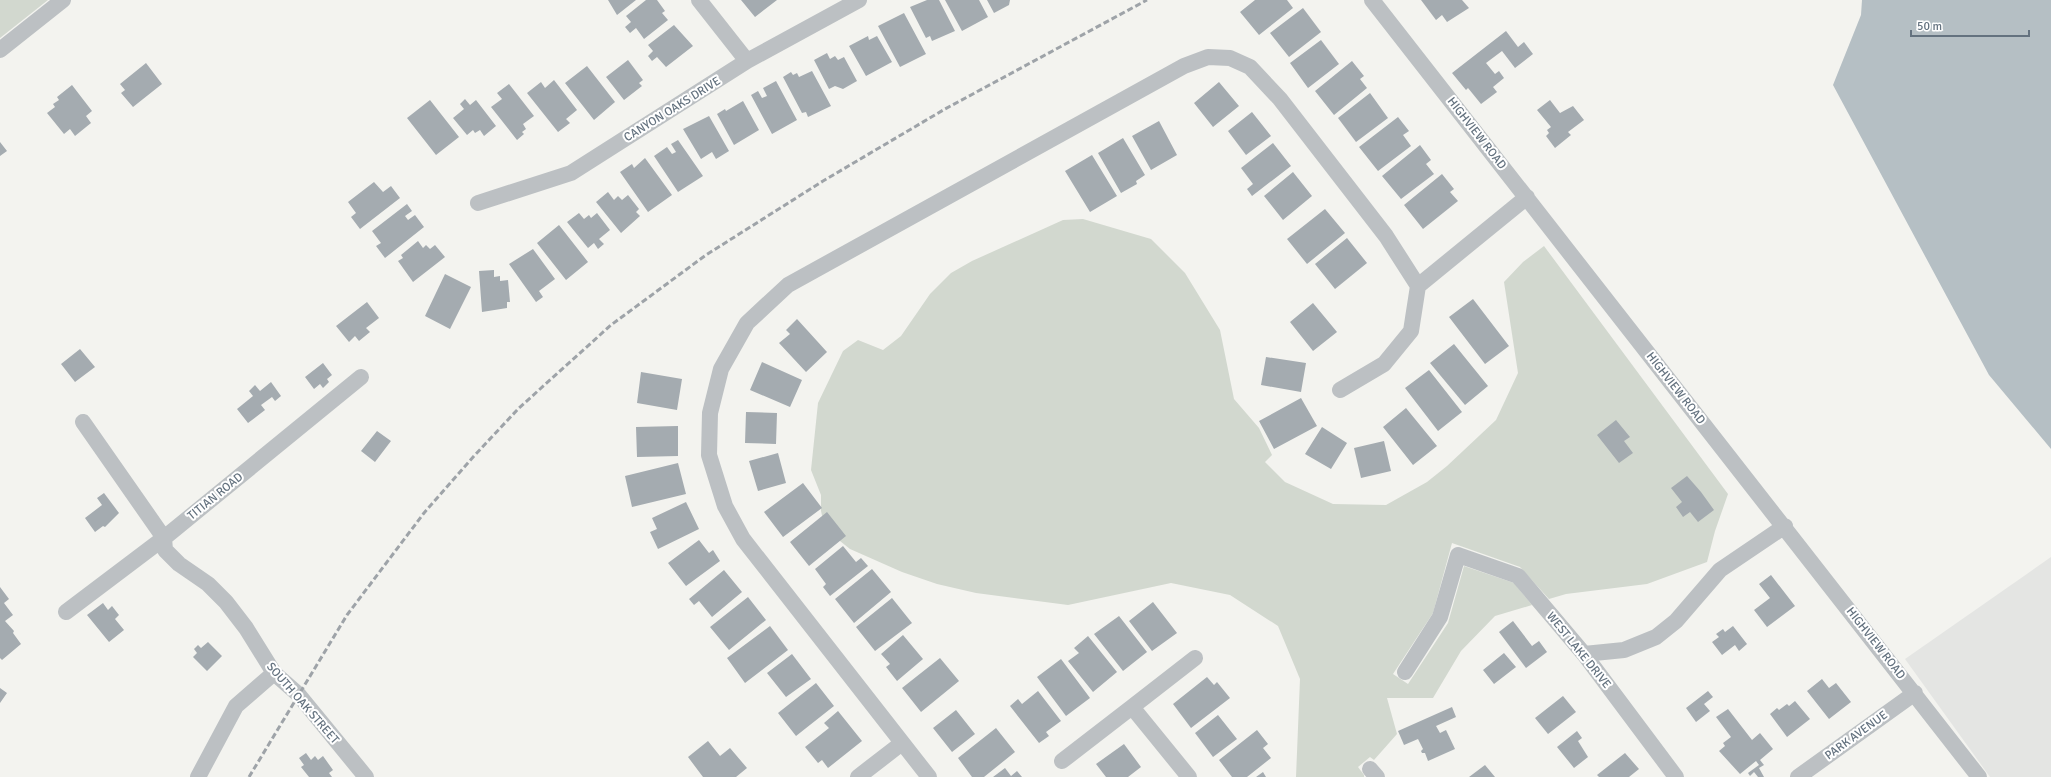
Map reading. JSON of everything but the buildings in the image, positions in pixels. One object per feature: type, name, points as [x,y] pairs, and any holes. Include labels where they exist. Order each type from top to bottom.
[{"type":"street","points":[[0,50],[63,0]]},
{"type":"street","points":[[699,0],[747,61]]},
{"type":"street","name":"CANYON OAKS DRIVE","points":[[478,203],[571,173],[747,61],[859,0]]},
{"type":"street","name":"HIGHVIEW ROAD","points":[[1372,0],[1785,526],[1979,777]]},
{"type":"street","points":[[930,777],[743,539],[725,506],[709,455],[710,413],[721,369],[747,323],[788,285],[1184,66],[1208,57],[1230,58],[1250,67],[1280,99],[1386,236],[1418,286],[1411,332],[1384,364],[1340,390]]},
{"type":"street","points":[[1418,286],[1527,197]]},
{"type":"street","name":"TITIAN ROAD","points":[[66,612],[164,538],[361,377]]},
{"type":"street","name":"SOUTH OAK STREET","points":[[82,422],[164,538],[166,550],[179,564],[208,584],[226,602],[246,628],[274,673],[298,694],[366,777]]},
{"type":"street","points":[[1584,654],[1624,650],[1656,638],[1676,621],[1720,570],[1785,526]]},
{"type":"street","name":"WEST LAKE DRIVE","points":[[1404,672],[1440,617],[1458,555],[1518,576],[1584,654],[1676,777]]},
{"type":"street","points":[[1062,761],[1195,658]]},
{"type":"street","points":[[198,777],[236,706],[274,673]]},
{"type":"street","name":"PARK AVENUE","points":[[1798,777],[1915,693]]},
{"type":"street","points":[[1132,707],[1189,777]]},
{"type":"street","points":[[858,777],[902,742]]},
{"type":"shaded area","points":[[0,0],[48,0],[0,38]]},
{"type":"shaded area","points":[[1862,0],[2051,0],[2051,449],[1989,375],[1833,85],[1861,15]]},
{"type":"shaded area","points":[[1083,219],[1151,239],[1185,273],[1220,330],[1234,399],[1259,428],[1272,455],[1265,462],[1285,482],[1333,504],[1386,505],[1427,482],[1447,466],[1496,420],[1518,373],[1504,282],[1523,262],[1544,246],[1728,494],[1715,531],[1707,562],[1647,584],[1566,594],[1549,599],[1520,567],[1452,543],[1433,613],[1393,674],[1408,684],[1448,623],[1464,566],[1514,583],[1532,605],[1495,616],[1461,651],[1433,698],[1387,698],[1397,734],[1374,760],[1370,757],[1358,767],[1364,777],[1296,777],[1300,679],[1278,626],[1230,595],[1171,583],[1068,605],[976,593],[937,584],[902,572],[850,549],[825,529],[821,511],[821,495],[811,470],[818,403],[843,351],[858,340],[883,350],[901,336],[930,294],[951,273],[972,261],[1063,220]]},
{"type":"shaded area","points":[[2051,557],[2051,777],[1990,777],[1905,659]]},
{"type":"railway","points":[[249,777],[347,615],[424,513],[519,408],[611,325],[706,255],[823,181],[945,109],[1147,0]]}]
